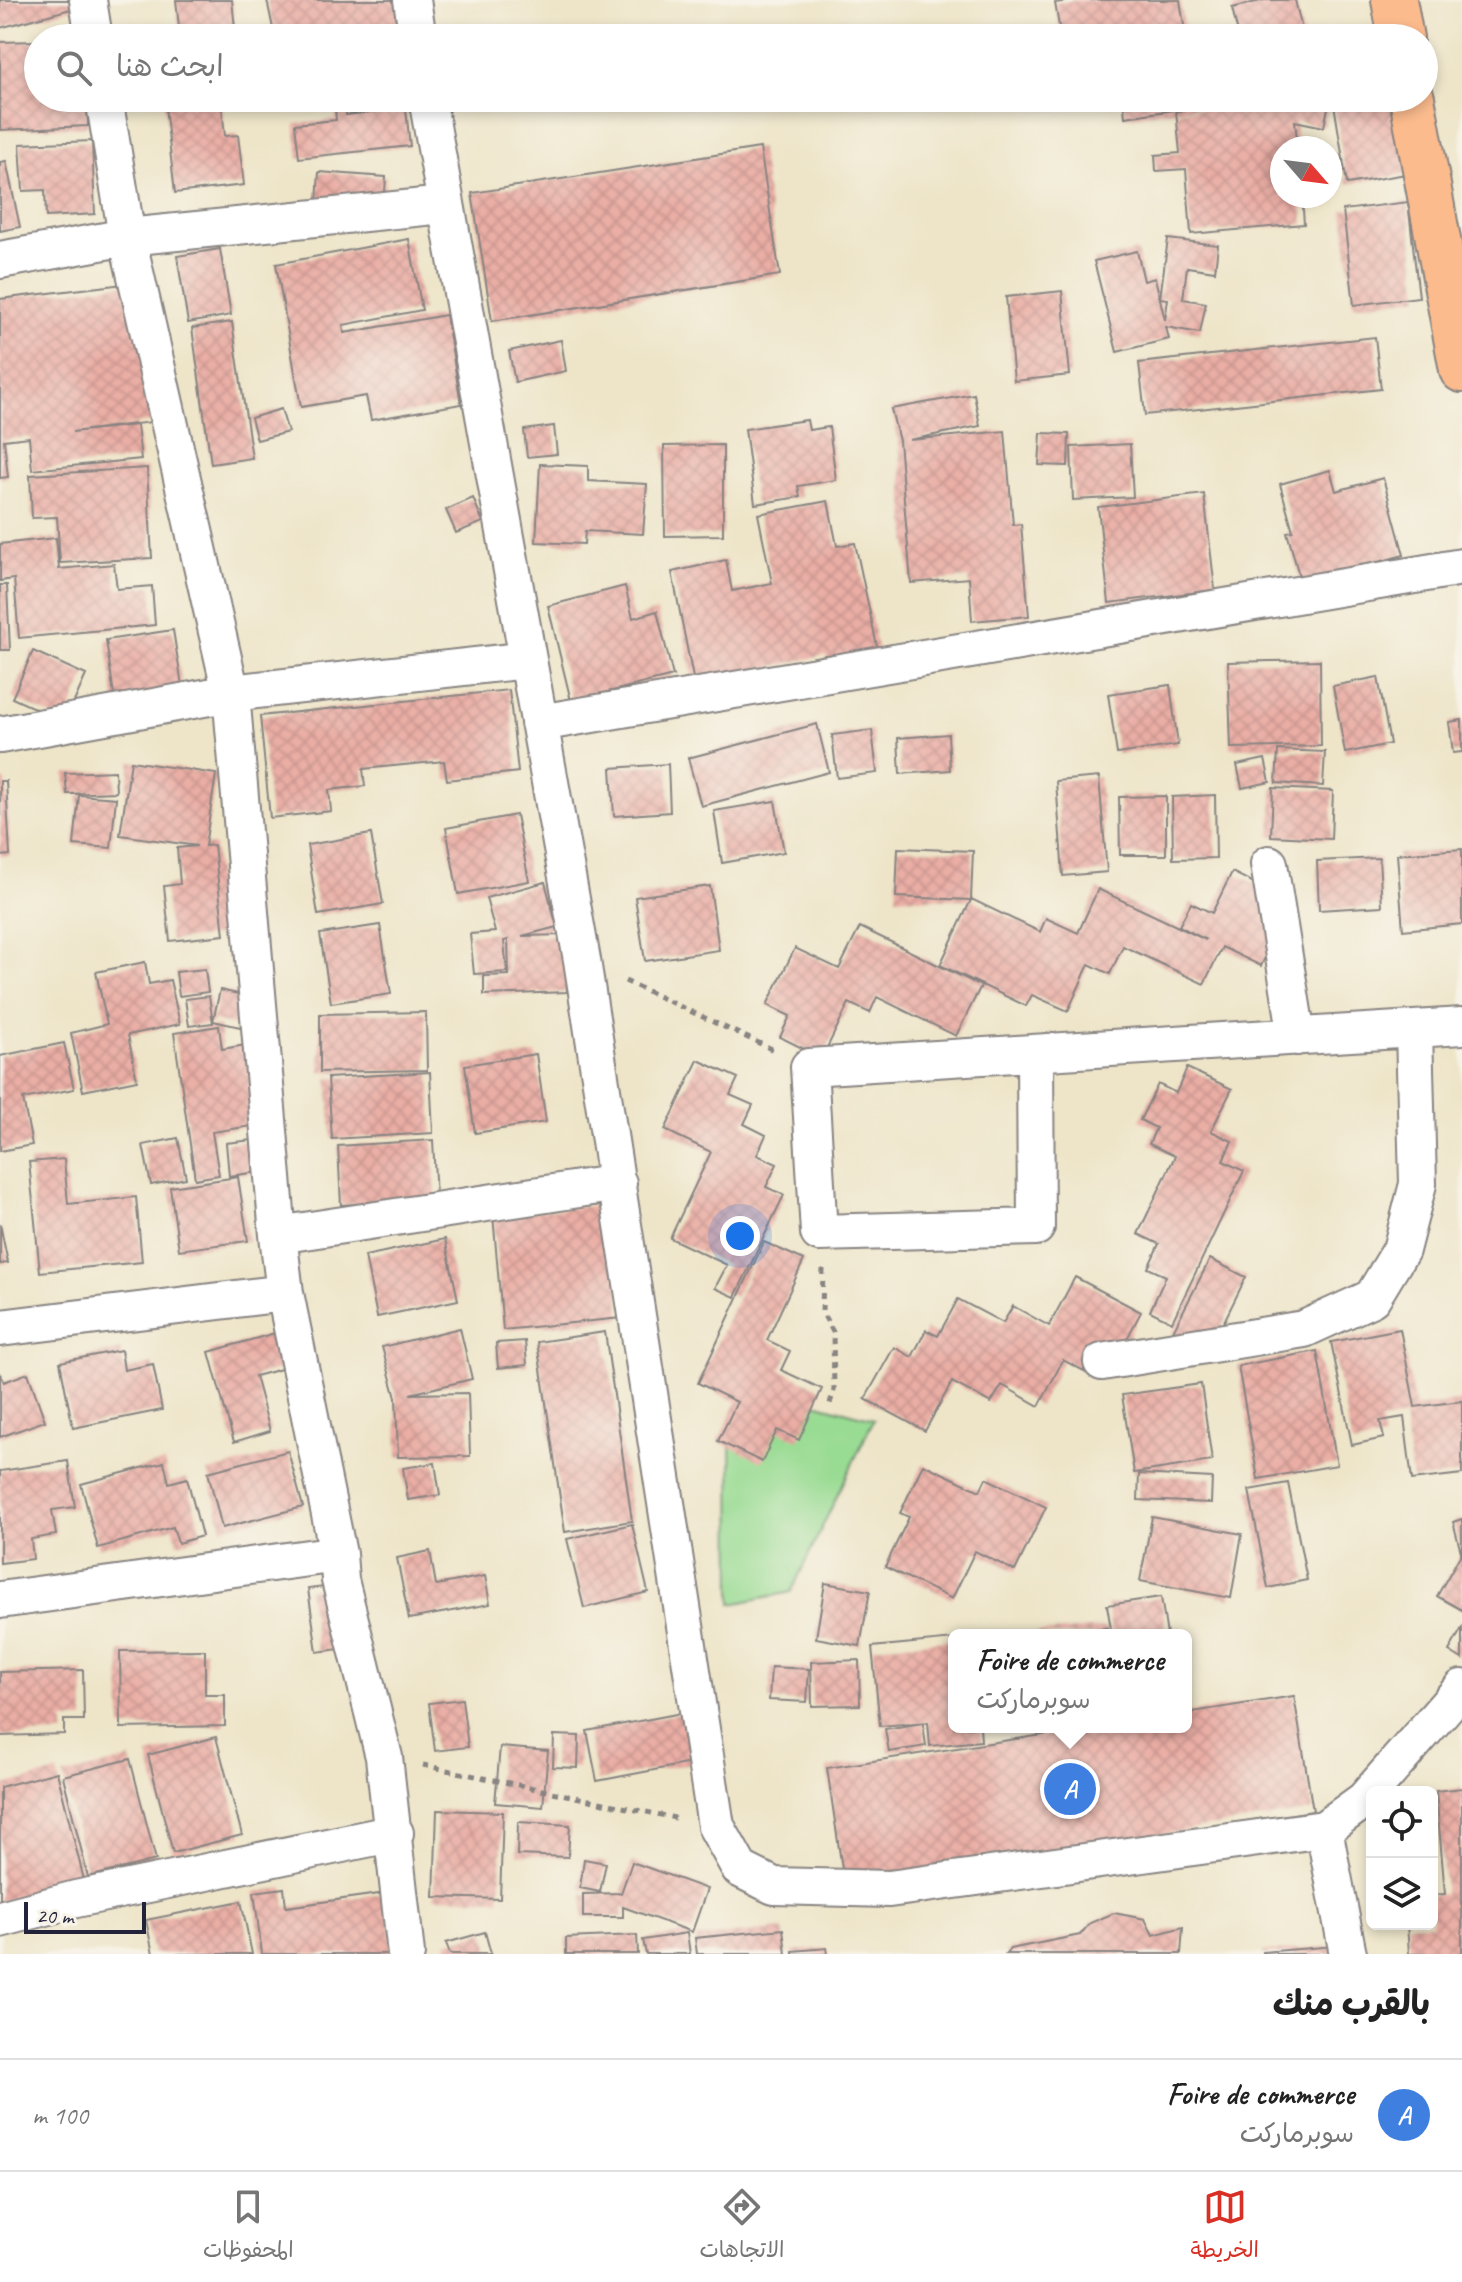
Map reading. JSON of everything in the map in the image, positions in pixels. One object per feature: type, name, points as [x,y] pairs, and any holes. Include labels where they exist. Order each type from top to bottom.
[{"type":"main road","points":[[1394,0],[1398,24]]},
{"type":"main road","points":[[1415,112],[1462,370]]},
{"type":"street","points":[[88,0],[92,24]]},
{"type":"street","points":[[412,0],[416,24]]},
{"type":"street","points":[[106,112],[127,237],[231,693],[285,1293],[338,1554],[340,1580],[384,1757],[395,1833],[406,1954]]},
{"type":"street","points":[[429,112],[582,960],[716,1826],[740,1869],[774,1886],[889,1889],[1324,1829],[1364,1800],[1462,1688]]},
{"type":"street","points":[[0,260],[127,237],[444,205]]},
{"type":"street","points":[[539,723],[1462,567]]},
{"type":"street","points":[[0,735],[231,693],[528,660]]},
{"type":"street","points":[[1269,864],[1297,1037]]},
{"type":"street","points":[[1035,1054],[1036,1227],[819,1233],[809,1067],[1462,1026]]},
{"type":"street","points":[[1102,1362],[1304,1329],[1372,1298],[1401,1250],[1418,1184],[1414,1030]]},
{"type":"street","points":[[278,1235],[618,1183]]},
{"type":"street","points":[[0,1328],[285,1293]]},
{"type":"street","points":[[0,1600],[338,1554]]},
{"type":"street","points":[[1324,1829],[1348,1954]]},
{"type":"street","points":[[0,1919],[89,1896],[395,1833]]},
{"type":"path","points":[[582,960],[809,1067]]},
{"type":"path","points":[[819,1233],[825,1284],[822,1312],[833,1332],[834,1390],[829,1407]]},
{"type":"path","points":[[384,1757],[716,1826]]},
{"type":"green space","points":[[811,1402],[874,1419],[791,1592],[732,1604],[731,1428]]},
{"type":"building","points":[[0,0],[100,0],[101,1],[0,28]]},
{"type":"building","points":[[176,0],[232,0],[235,24],[179,24]]},
{"type":"building","points":[[267,0],[406,0],[410,23],[405,24],[272,24]]},
{"type":"building","points":[[1075,0],[1180,0],[1184,24],[1059,24],[1055,3]]},
{"type":"building","points":[[1264,0],[1295,0],[1301,24],[1236,24],[1232,8]]},
{"type":"building","points":[[24,41],[24,112],[88,112],[88,126],[0,130],[0,42]]},
{"type":"building","points":[[166,112],[222,112],[225,136],[238,135],[244,185],[175,193]]},
{"type":"building","points":[[335,112],[346,112],[346,115],[406,112],[410,146],[299,158],[295,124],[336,120]]},
{"type":"building","points":[[1124,112],[1160,112],[1125,117]]},
{"type":"building","points":[[1176,112],[1327,112],[1324,127],[1295,121],[1297,136],[1270,136],[1270,208],[1303,208],[1304,224],[1191,234],[1186,169],[1156,171],[1155,155],[1180,153]]},
{"type":"building","points":[[1335,112],[1401,112],[1412,173],[1347,184],[1342,136],[1339,136]]},
{"type":"building","points":[[92,141],[95,214],[46,217],[45,190],[23,191],[20,144]]},
{"type":"building","points":[[760,148],[780,275],[492,321],[472,193]]},
{"type":"building","points":[[6,161],[20,227],[0,231],[0,162]]},
{"type":"building","points":[[319,172],[386,177],[384,208],[317,203]]},
{"type":"building","points":[[1408,202],[1419,297],[1354,305],[1343,210]]},
{"type":"building","points":[[409,239],[422,310],[343,325],[344,333],[446,315],[461,404],[371,420],[366,396],[301,407],[276,264]]},
{"type":"building","points":[[1168,239],[1218,245],[1215,271],[1187,267],[1183,299],[1206,303],[1200,333],[1166,327],[1169,339],[1117,352],[1094,261],[1137,251],[1144,281],[1155,278],[1165,320],[1168,299],[1160,298]]},
{"type":"building","points":[[220,249],[231,315],[188,323],[177,256]]},
{"type":"building","points":[[140,282],[160,421],[72,432],[137,425],[141,459],[32,470],[29,437],[4,440],[8,477],[0,478],[0,299]]},
{"type":"building","points":[[1062,291],[1070,375],[1014,381],[1006,297]]},
{"type":"building","points":[[232,322],[252,458],[211,464],[192,328]]},
{"type":"building","points":[[1375,337],[1381,389],[1145,415],[1139,363]]},
{"type":"building","points":[[561,340],[566,371],[515,382],[509,351]]},
{"type":"building","points":[[974,394],[980,426],[909,440],[1005,431],[1013,525],[1021,524],[1029,616],[972,621],[969,578],[911,583],[899,441],[891,409]]},
{"type":"building","points":[[281,409],[288,432],[257,440],[251,418]]},
{"type":"building","points":[[807,420],[809,430],[829,427],[836,480],[798,486],[800,497],[755,504],[745,429]]},
{"type":"building","points":[[554,426],[557,454],[527,457],[524,430]]},
{"type":"building","points":[[1041,433],[1069,434],[1068,466],[1039,465]]},
{"type":"building","points":[[1130,444],[1133,497],[1073,500],[1071,447]]},
{"type":"building","points":[[723,445],[723,535],[665,536],[664,446]]},
{"type":"building","points":[[540,464],[588,466],[588,481],[647,484],[643,534],[585,531],[584,544],[536,542]]},
{"type":"building","points":[[147,468],[152,558],[60,563],[57,517],[32,518],[30,475]]},
{"type":"building","points":[[1330,470],[1336,491],[1383,478],[1404,555],[1301,583],[1287,532],[1293,531],[1280,484]]},
{"type":"building","points":[[1204,494],[1215,590],[1109,603],[1098,507]]},
{"type":"building","points":[[473,498],[483,522],[456,533],[446,510]]},
{"type":"building","points":[[828,501],[837,546],[855,543],[878,651],[827,661],[826,655],[694,683],[672,572],[726,560],[732,591],[772,583],[758,514]]},
{"type":"building","points":[[56,538],[59,569],[114,564],[117,589],[152,586],[155,625],[19,638],[14,579],[0,581],[0,544]]},
{"type":"building","points":[[0,585],[7,585],[10,650],[0,650]]},
{"type":"building","points":[[625,586],[633,618],[657,611],[673,676],[571,701],[548,606]]},
{"type":"building","points":[[173,630],[183,692],[115,702],[106,640]]},
{"type":"building","points":[[33,651],[86,675],[65,722],[12,698]]},
{"type":"building","points":[[1320,660],[1321,746],[1231,748],[1228,662]]},
{"type":"building","points":[[1378,677],[1390,744],[1345,753],[1333,686]]},
{"type":"building","points":[[1170,685],[1178,745],[1117,754],[1108,694]]},
{"type":"building","points":[[509,690],[518,772],[447,780],[444,761],[363,769],[365,786],[329,790],[331,811],[270,818],[260,716]]},
{"type":"building","points":[[1462,720],[1462,752],[1453,753],[1449,722]]},
{"type":"building","points":[[817,724],[829,772],[701,806],[688,758]]},
{"type":"building","points":[[872,730],[877,773],[837,778],[832,735]]},
{"type":"building","points":[[948,734],[950,770],[900,774],[898,738]]},
{"type":"building","points":[[1278,750],[1325,752],[1323,786],[1276,783]]},
{"type":"building","points":[[1265,759],[1270,782],[1242,788],[1237,765]]},
{"type":"building","points":[[131,761],[216,774],[205,846],[214,845],[224,935],[170,941],[164,886],[180,884],[177,848],[197,846],[120,835]]},
{"type":"building","points":[[668,764],[670,812],[614,816],[611,768]]},
{"type":"building","points":[[115,771],[116,792],[67,794],[65,773]]},
{"type":"building","points":[[1099,777],[1107,872],[1063,876],[1056,781]]},
{"type":"building","points":[[0,781],[6,781],[10,855],[0,856]]},
{"type":"building","points":[[1273,788],[1333,791],[1331,839],[1271,836]]},
{"type":"building","points":[[79,795],[116,798],[111,848],[74,845]]},
{"type":"building","points":[[1215,795],[1216,858],[1173,859],[1172,797]]},
{"type":"building","points":[[1166,796],[1166,855],[1120,855],[1119,797]]},
{"type":"building","points":[[775,801],[784,852],[722,863],[714,811]]},
{"type":"building","points":[[516,815],[529,881],[458,894],[446,828]]},
{"type":"building","points":[[371,834],[383,904],[318,915],[307,845]]},
{"type":"building","points":[[898,848],[973,851],[971,899],[1040,932],[1046,918],[1078,933],[1098,889],[1206,940],[1179,926],[1191,903],[1212,913],[1232,872],[1292,902],[1261,966],[1222,947],[1204,984],[1123,946],[1110,974],[1089,964],[1068,1011],[1032,995],[1026,1006],[940,965],[971,900],[896,897]]},
{"type":"building","points":[[1462,849],[1462,924],[1403,930],[1397,854]]},
{"type":"building","points":[[1379,858],[1382,906],[1319,910],[1317,861]]},
{"type":"building","points":[[545,882],[557,927],[522,936],[565,935],[567,992],[484,995],[484,976],[509,975],[508,940],[504,941],[507,972],[474,974],[470,934],[495,932],[486,898]]},
{"type":"building","points":[[710,886],[719,950],[645,961],[635,897]]},
{"type":"building","points":[[380,925],[391,994],[331,1003],[320,934]]},
{"type":"building","points":[[860,927],[981,986],[956,1036],[877,997],[870,1013],[849,1003],[822,1058],[780,1037],[790,1016],[767,1005],[795,948],[839,969]]},
{"type":"building","points":[[145,962],[149,984],[170,980],[180,1024],[128,1035],[137,1080],[83,1091],[71,1033],[107,1024],[96,972]]},
{"type":"building","points":[[205,969],[208,992],[179,996],[176,972]]},
{"type":"building","points":[[220,990],[251,997],[245,1028],[213,1021]]},
{"type":"building","points":[[209,996],[213,1023],[189,1026],[185,999]]},
{"type":"building","points":[[426,1012],[427,1070],[320,1072],[320,1014]]},
{"type":"building","points":[[219,1026],[222,1049],[258,1043],[271,1123],[212,1132],[219,1175],[195,1179],[174,1033]]},
{"type":"building","points":[[64,1043],[74,1089],[23,1099],[32,1145],[0,1151],[0,1056]]},
{"type":"building","points":[[536,1054],[546,1122],[475,1133],[465,1065]]},
{"type":"building","points":[[698,1060],[738,1078],[730,1095],[753,1105],[744,1124],[766,1135],[757,1155],[777,1164],[766,1187],[784,1195],[735,1297],[715,1288],[727,1265],[670,1238],[711,1152],[665,1130]]},
{"type":"building","points":[[1187,1068],[1232,1089],[1211,1131],[1232,1141],[1223,1161],[1244,1171],[1172,1322],[1150,1311],[1166,1276],[1148,1268],[1159,1244],[1138,1234],[1175,1156],[1149,1144],[1156,1128],[1140,1120],[1158,1084],[1176,1093]]},
{"type":"building","points":[[430,1072],[433,1133],[332,1139],[328,1078]]},
{"type":"building","points":[[178,1138],[186,1178],[151,1185],[143,1145]]},
{"type":"building","points":[[262,1139],[265,1171],[229,1176],[226,1143]]},
{"type":"building","points":[[433,1140],[436,1199],[341,1205],[338,1146]]},
{"type":"building","points":[[64,1159],[68,1204],[136,1197],[142,1262],[40,1272],[29,1162]]},
{"type":"building","points":[[238,1177],[248,1241],[179,1250],[170,1187]]},
{"type":"building","points":[[611,1204],[621,1318],[503,1330],[493,1215]]},
{"type":"building","points":[[0,1224],[8,1263],[0,1264]]},
{"type":"building","points":[[445,1239],[458,1300],[377,1317],[365,1256]]},
{"type":"building","points":[[764,1242],[804,1260],[767,1340],[790,1351],[781,1370],[822,1389],[799,1440],[777,1430],[762,1462],[718,1441],[737,1402],[698,1383]]},
{"type":"building","points":[[1210,1259],[1246,1277],[1209,1352],[1172,1333]]},
{"type":"building","points":[[1075,1277],[1141,1312],[1117,1358],[1097,1347],[1084,1371],[1063,1360],[1039,1406],[1002,1385],[991,1403],[952,1382],[925,1431],[865,1399],[894,1347],[912,1357],[926,1330],[938,1336],[958,1299],[1003,1323],[1013,1306],[1049,1326]]},
{"type":"building","points":[[460,1328],[472,1379],[410,1394],[468,1393],[470,1456],[398,1457],[396,1398],[382,1347]]},
{"type":"building","points":[[1400,1329],[1415,1407],[1462,1401],[1462,1474],[1412,1480],[1404,1417],[1380,1421],[1384,1438],[1352,1445],[1331,1342]]},
{"type":"building","points":[[605,1332],[632,1521],[565,1532],[537,1342]]},
{"type":"building","points":[[275,1333],[285,1368],[255,1376],[270,1431],[234,1442],[209,1352]]},
{"type":"building","points":[[525,1341],[527,1365],[498,1368],[496,1343]]},
{"type":"building","points":[[121,1350],[124,1370],[153,1364],[162,1410],[73,1428],[60,1362]]},
{"type":"building","points":[[1317,1351],[1337,1465],[1258,1479],[1238,1366]]},
{"type":"building","points":[[0,1373],[4,1382],[28,1373],[45,1421],[0,1437]]},
{"type":"building","points":[[1201,1384],[1212,1461],[1134,1473],[1122,1395]]},
{"type":"building","points":[[288,1451],[303,1507],[222,1528],[208,1472]]},
{"type":"building","points":[[68,1461],[75,1507],[52,1510],[56,1535],[31,1539],[33,1559],[0,1563],[0,1471]]},
{"type":"building","points":[[164,1462],[169,1483],[187,1478],[202,1536],[178,1543],[173,1527],[98,1548],[81,1484]]},
{"type":"building","points":[[435,1463],[440,1495],[408,1500],[403,1468]]},
{"type":"building","points":[[923,1464],[980,1491],[986,1478],[1046,1507],[1015,1571],[975,1551],[952,1599],[885,1567],[909,1517],[900,1513]]},
{"type":"building","points":[[1139,1474],[1212,1478],[1211,1503],[1138,1500]]},
{"type":"building","points":[[1288,1483],[1307,1580],[1268,1588],[1249,1490]]},
{"type":"building","points":[[1152,1517],[1242,1534],[1231,1598],[1140,1581]]},
{"type":"building","points":[[1462,1519],[1462,1552],[1461,1552],[1453,1522]]},
{"type":"building","points":[[632,1524],[648,1592],[584,1608],[567,1539]]},
{"type":"building","points":[[430,1551],[436,1585],[485,1576],[490,1604],[409,1619],[397,1558]]},
{"type":"building","points":[[1462,1552],[1462,1610],[1437,1596]]},
{"type":"building","points":[[825,1583],[870,1591],[860,1646],[816,1638]]},
{"type":"building","points":[[331,1586],[340,1649],[317,1652],[308,1589]]},
{"type":"building","points":[[1161,1597],[1166,1629],[1111,1629],[1107,1605]]},
{"type":"building","points":[[1462,1628],[1462,1659],[1449,1651]]},
{"type":"building","points":[[948,1640],[948,1733],[980,1733],[981,1741],[930,1746],[928,1722],[880,1726],[872,1647]]},
{"type":"building","points":[[205,1650],[205,1695],[225,1695],[225,1726],[121,1728],[120,1651]]},
{"type":"building","points":[[859,1660],[860,1705],[812,1706],[811,1662]]},
{"type":"building","points":[[771,1667],[809,1669],[807,1702],[769,1700]]},
{"type":"building","points":[[83,1670],[84,1720],[64,1720],[64,1734],[0,1736],[0,1672]]},
{"type":"building","points":[[1294,1696],[1313,1811],[844,1882],[827,1768],[1055,1733],[1192,1733],[1192,1712]]},
{"type":"building","points":[[462,1699],[468,1747],[435,1751],[429,1703]]},
{"type":"building","points":[[687,1712],[696,1762],[597,1781],[587,1731]]},
{"type":"building","points":[[923,1723],[926,1746],[889,1752],[885,1729]]},
{"type":"building","points":[[554,1735],[579,1736],[578,1768],[553,1767]]},
{"type":"building","points":[[216,1737],[242,1835],[173,1853],[148,1755]]},
{"type":"building","points":[[500,1747],[548,1751],[543,1807],[495,1803]]},
{"type":"building","points":[[130,1759],[156,1860],[88,1877],[63,1776]]},
{"type":"building","points":[[57,1772],[84,1880],[0,1901],[0,1787]]},
{"type":"building","points":[[1462,1788],[1462,1954],[1409,1954],[1407,1930],[1438,1930],[1438,1895],[1445,1894],[1438,1791]]},
{"type":"building","points":[[437,1810],[503,1812],[500,1899],[434,1897]]},
{"type":"building","points":[[518,1822],[570,1825],[568,1857],[517,1855]]},
{"type":"building","points":[[584,1859],[606,1863],[600,1892],[580,1888]]},
{"type":"building","points":[[632,1862],[707,1889],[692,1932],[623,1907],[623,1917],[583,1917],[583,1894],[621,1893]]},
{"type":"building","points":[[284,1888],[286,1907],[386,1893],[394,1954],[262,1954],[254,1892]]},
{"type":"building","points":[[241,1901],[252,1954],[153,1954],[146,1920]]},
{"type":"building","points":[[1114,1913],[1145,1919],[1153,1935],[1183,1927],[1181,1954],[1006,1954],[1010,1949],[1080,1935],[1090,1923]]},
{"type":"building","points":[[783,1929],[786,1954],[697,1954],[695,1938]]},
{"type":"building","points":[[485,1932],[491,1954],[450,1954],[446,1943]]},
{"type":"building","points":[[687,1933],[690,1954],[646,1954],[643,1940]]},
{"type":"building","points":[[637,1935],[638,1954],[566,1954],[566,1938]]},
{"type":"building","points":[[1335,1946],[1336,1954],[1263,1954],[1263,1952]]},
{"type":"building","points":[[827,1948],[828,1954],[793,1954],[793,1951]]},
{"type":"place","name":"Foire de commerce","points":[[1070,1789]]}]
